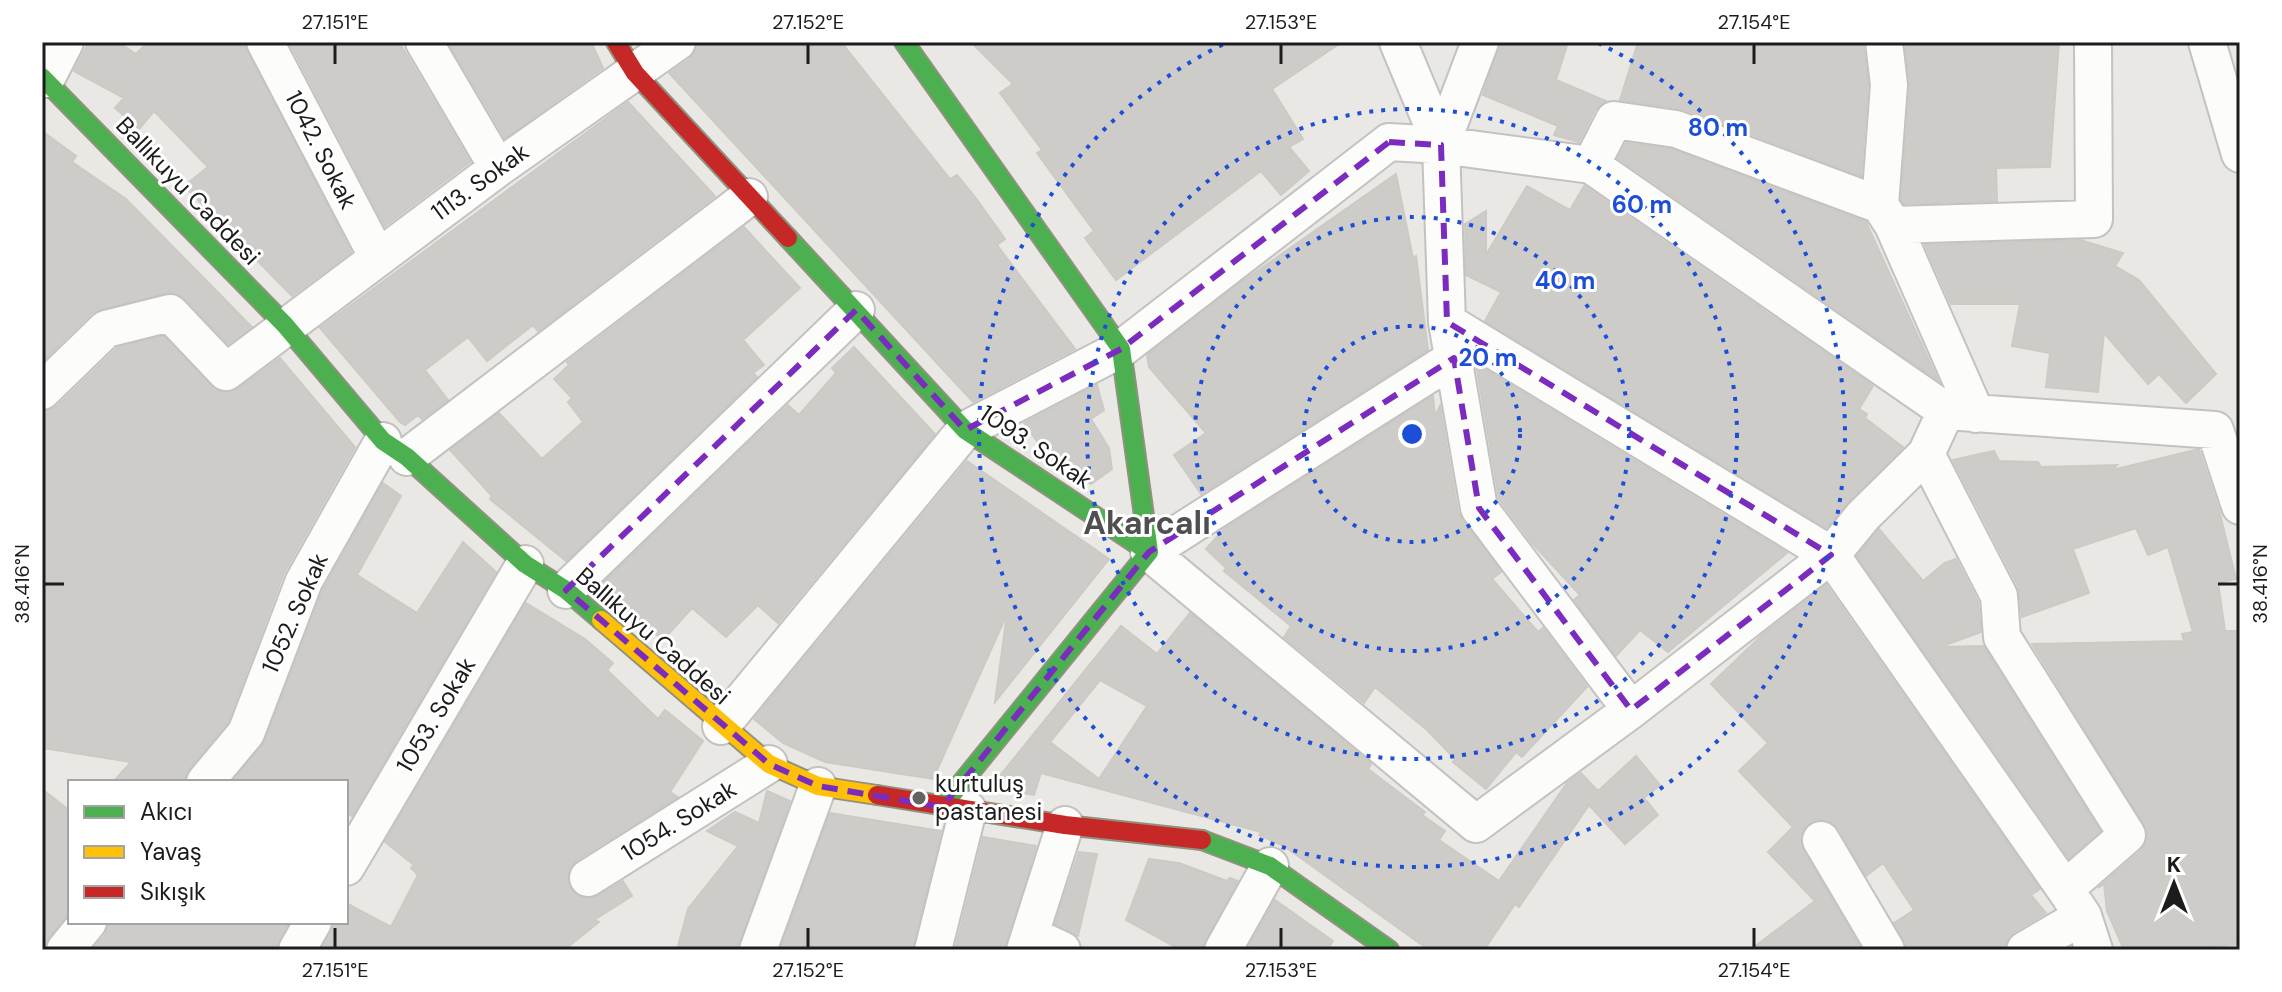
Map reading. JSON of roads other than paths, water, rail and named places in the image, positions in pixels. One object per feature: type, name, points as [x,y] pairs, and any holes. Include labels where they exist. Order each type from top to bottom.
[{"type":"main road","name":"1093. Sokak","points":[[616,42],[635,73],[965,430],[1149,552]]},
{"type":"main road","points":[[904,42],[1121,349],[1149,552],[955,809]]},
{"type":"main road","name":"Ballıkuyu Caddesi","points":[[44,78],[285,325],[395,449],[525,564],[566,590],[769,764],[818,786],[1065,825],[1201,840],[1270,866],[1389,950]]},
{"type":"street","points":[[44,78],[65,42]]},
{"type":"street","name":"1042. Sokak","points":[[265,42],[378,258]]},
{"type":"street","points":[[424,42],[498,168]]},
{"type":"street","name":"1113. Sokak","points":[[42,391],[106,329],[170,313],[226,372],[498,168],[677,42]]},
{"type":"street","points":[[1398,42],[1441,145],[1447,322],[1479,508],[1631,710]]},
{"type":"street","points":[[1441,145],[1480,42]]},
{"type":"street","points":[[1884,42],[1889,85],[1887,215],[1961,412]]},
{"type":"street","points":[[1591,165],[1614,120],[1676,129],[1887,215],[2094,219],[2093,42]]},
{"type":"street","points":[[2207,42],[2240,154]]},
{"type":"street","points":[[721,726],[965,430],[1121,349],[1389,142],[1441,145],[1591,165],[1961,412],[2215,430],[2240,506]]},
{"type":"street","points":[[395,449],[749,197]]},
{"type":"street","points":[[566,590],[856,310]]},
{"type":"street","points":[[1447,322],[1831,555],[2074,902],[2094,950]]},
{"type":"street","points":[[1454,358],[1149,552],[1476,824],[1631,710],[1831,555],[1863,516],[1926,454],[1961,412]]},
{"type":"street","name":"1052. Sokak","points":[[207,780],[246,733],[304,581],[395,449]]},
{"type":"street","points":[[1926,454],[1999,596],[2002,637],[2127,835],[2074,902],[2025,950]]},
{"type":"street","name":"1053. Sokak","points":[[348,864],[525,564]]},
{"type":"street","name":"1054. Sokak","points":[[588,878],[769,764]]},
{"type":"street","points":[[758,950],[818,786]]},
{"type":"street","points":[[933,950],[955,809]]},
{"type":"street","points":[[1039,945],[1065,825]]},
{"type":"street","points":[[1821,840],[1886,950]]},
{"type":"street","points":[[1223,950],[1270,866]]},
{"type":"street","points":[[65,950],[86,924]]},
{"type":"street","points":[[297,950],[312,924]]},
{"type":"place","name":"kurtuluş pastanesi","points":[[919,798]]},
{"type":"district","name":"Akarcalı","points":[[1147,523]]}]
